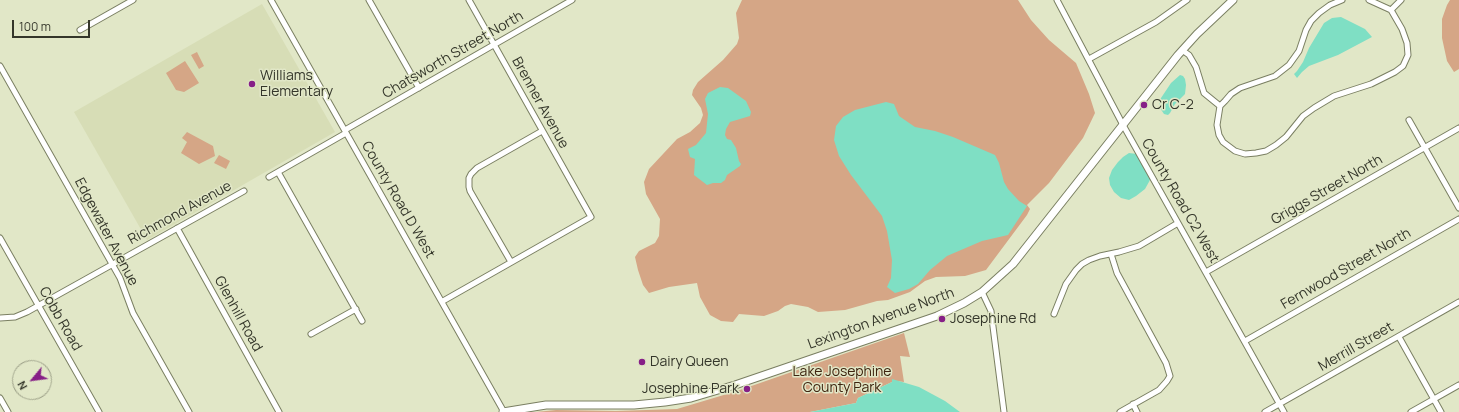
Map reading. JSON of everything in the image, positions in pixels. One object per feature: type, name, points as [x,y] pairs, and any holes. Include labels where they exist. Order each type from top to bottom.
[{"type":"main road","name":"Lexington Avenue North","points":[[504,412],[552,404],[645,404],[701,396],[735,386],[937,316],[964,303],[982,292],[1002,275],[1023,253],[1182,50],[1233,0]]},
{"type":"street","points":[[80,30],[133,0]]},
{"type":"street","name":"County Road D West","points":[[271,0],[504,412]]},
{"type":"street","points":[[369,0],[419,88]]},
{"type":"street","name":"Brenner Avenue","points":[[469,0],[591,217],[511,262]]},
{"type":"street","name":"Chatsworth Street North","points":[[345,132],[572,0]]},
{"type":"street","name":"County Road C2 West","points":[[1057,0],[1123,125],[1284,412]]},
{"type":"street","points":[[1089,59],[1156,22],[1187,0]]},
{"type":"street","points":[[1342,0],[1330,5],[1311,21],[1306,30],[1299,51],[1288,65],[1275,76],[1240,88],[1231,94],[1220,106],[1217,125],[1219,135],[1223,142],[1235,150],[1246,154],[1266,151],[1286,137],[1303,116],[1314,108],[1334,96],[1371,84],[1395,72],[1403,66],[1408,55],[1407,43],[1403,31],[1391,10],[1369,0]]},
{"type":"street","points":[[1391,10],[1401,0]]},
{"type":"street","points":[[1182,50],[1189,55],[1196,67],[1204,93],[1220,106]]},
{"type":"street","name":"Edgewater Avenue","points":[[0,66],[112,264],[124,286],[138,323],[189,412]]},
{"type":"street","points":[[1409,120],[1459,208]]},
{"type":"street","name":"Griggs Street North","points":[[1206,272],[1459,128]]},
{"type":"street","points":[[443,302],[511,262],[470,191],[469,178],[471,174],[477,168],[542,131]]},
{"type":"street","points":[[269,177],[345,132]]},
{"type":"street","points":[[278,172],[362,320]]},
{"type":"street","name":"Richmond Avenue","points":[[0,318],[16,317],[38,306],[244,191]]},
{"type":"street","name":"Fernwood Street North","points":[[1245,341],[1459,219]]},
{"type":"street","points":[[1054,314],[1066,284],[1076,270],[1089,260],[1139,246],[1178,223]]},
{"type":"street","name":"Glenhill Road","points":[[177,228],[279,412]]},
{"type":"street","name":"Cobb Road","points":[[0,238],[99,412]]},
{"type":"street","points":[[1111,254],[1117,273],[1166,363],[1170,376],[1159,390],[1120,412]]},
{"type":"street","points":[[982,292],[991,311],[1004,412]]},
{"type":"street","name":"Merrill Street","points":[[1265,412],[1459,302]]},
{"type":"street","points":[[311,334],[356,308]]},
{"type":"street","points":[[1399,337],[1441,412]]},
{"type":"street","points":[[1411,412],[1459,385]]},
{"type":"street","points":[[0,398],[8,412]]},
{"type":"street","points":[[1133,404],[1137,412]]},
{"type":"shaded area","points":[[262,4],[335,132],[147,240],[74,112]]},
{"type":"green space","points":[[742,0],[1018,0],[1031,20],[1049,40],[1076,63],[1095,113],[1083,138],[1049,183],[1027,205],[1030,209],[1027,215],[986,270],[965,276],[936,277],[925,281],[910,292],[888,300],[877,301],[845,310],[818,312],[808,307],[791,304],[764,316],[739,314],[733,322],[721,321],[710,315],[700,297],[697,283],[669,287],[649,293],[643,285],[635,257],[639,251],[655,243],[659,236],[660,219],[646,194],[644,182],[649,169],[677,139],[690,132],[700,123],[703,115],[701,108],[692,95],[693,90],[698,82],[723,60],[737,44],[739,38],[736,13]]},
{"type":"green space","points":[[1450,0],[1459,0],[1459,69],[1454,72],[1447,61],[1442,38],[1442,19]]},
{"type":"green space","points":[[197,52],[204,66],[199,69],[191,55]]},
{"type":"green space","points":[[185,61],[199,83],[184,92],[176,90],[166,73]]},
{"type":"green space","points":[[187,132],[213,146],[215,156],[199,164],[181,153],[187,142],[182,138]]},
{"type":"green space","points":[[219,155],[230,161],[226,169],[214,163]]},
{"type":"green space","name":"Lake Josephine County Park","points":[[904,333],[910,357],[900,356],[904,382],[892,382],[858,398],[856,403],[810,412],[536,412],[556,410],[616,411],[677,409],[737,391]]},
{"type":"water","points":[[1341,17],[1365,29],[1372,37],[1338,55],[1309,66],[1297,78],[1294,74],[1303,62],[1309,48],[1324,23],[1332,18]]},
{"type":"water","points":[[1180,75],[1185,79],[1185,94],[1175,104],[1168,115],[1164,114],[1160,108],[1159,101],[1171,83]]},
{"type":"water","points":[[720,87],[728,88],[746,101],[751,112],[750,116],[730,122],[726,129],[725,135],[727,139],[731,140],[736,148],[741,164],[740,166],[727,175],[725,180],[721,183],[707,185],[694,175],[695,159],[690,157],[688,149],[696,145],[706,133],[708,114],[705,99],[708,93]]},
{"type":"water","points":[[886,102],[894,104],[899,116],[915,127],[935,131],[953,137],[995,155],[999,163],[1004,182],[1008,189],[1019,201],[1027,206],[1008,235],[982,241],[947,256],[930,270],[918,284],[909,289],[895,293],[887,287],[891,278],[892,260],[887,231],[882,216],[851,175],[839,156],[834,140],[836,126],[843,117],[855,110]]},
{"type":"water","points":[[1129,153],[1137,154],[1149,172],[1150,180],[1145,189],[1129,200],[1121,198],[1114,192],[1110,185],[1109,178],[1112,170],[1118,162]]},
{"type":"water","points":[[892,379],[919,387],[945,401],[960,412],[810,412],[856,403],[858,398],[892,382]]},
{"type":"place","name":"Williams Elementary","points":[[252,84]]},
{"type":"place","name":"Cr C-2","points":[[1144,105]]},
{"type":"place","name":"Josephine Rd","points":[[942,319]]},
{"type":"place","name":"Dairy Queen","points":[[642,362]]},
{"type":"place","name":"Josephine Park","points":[[747,389]]}]
